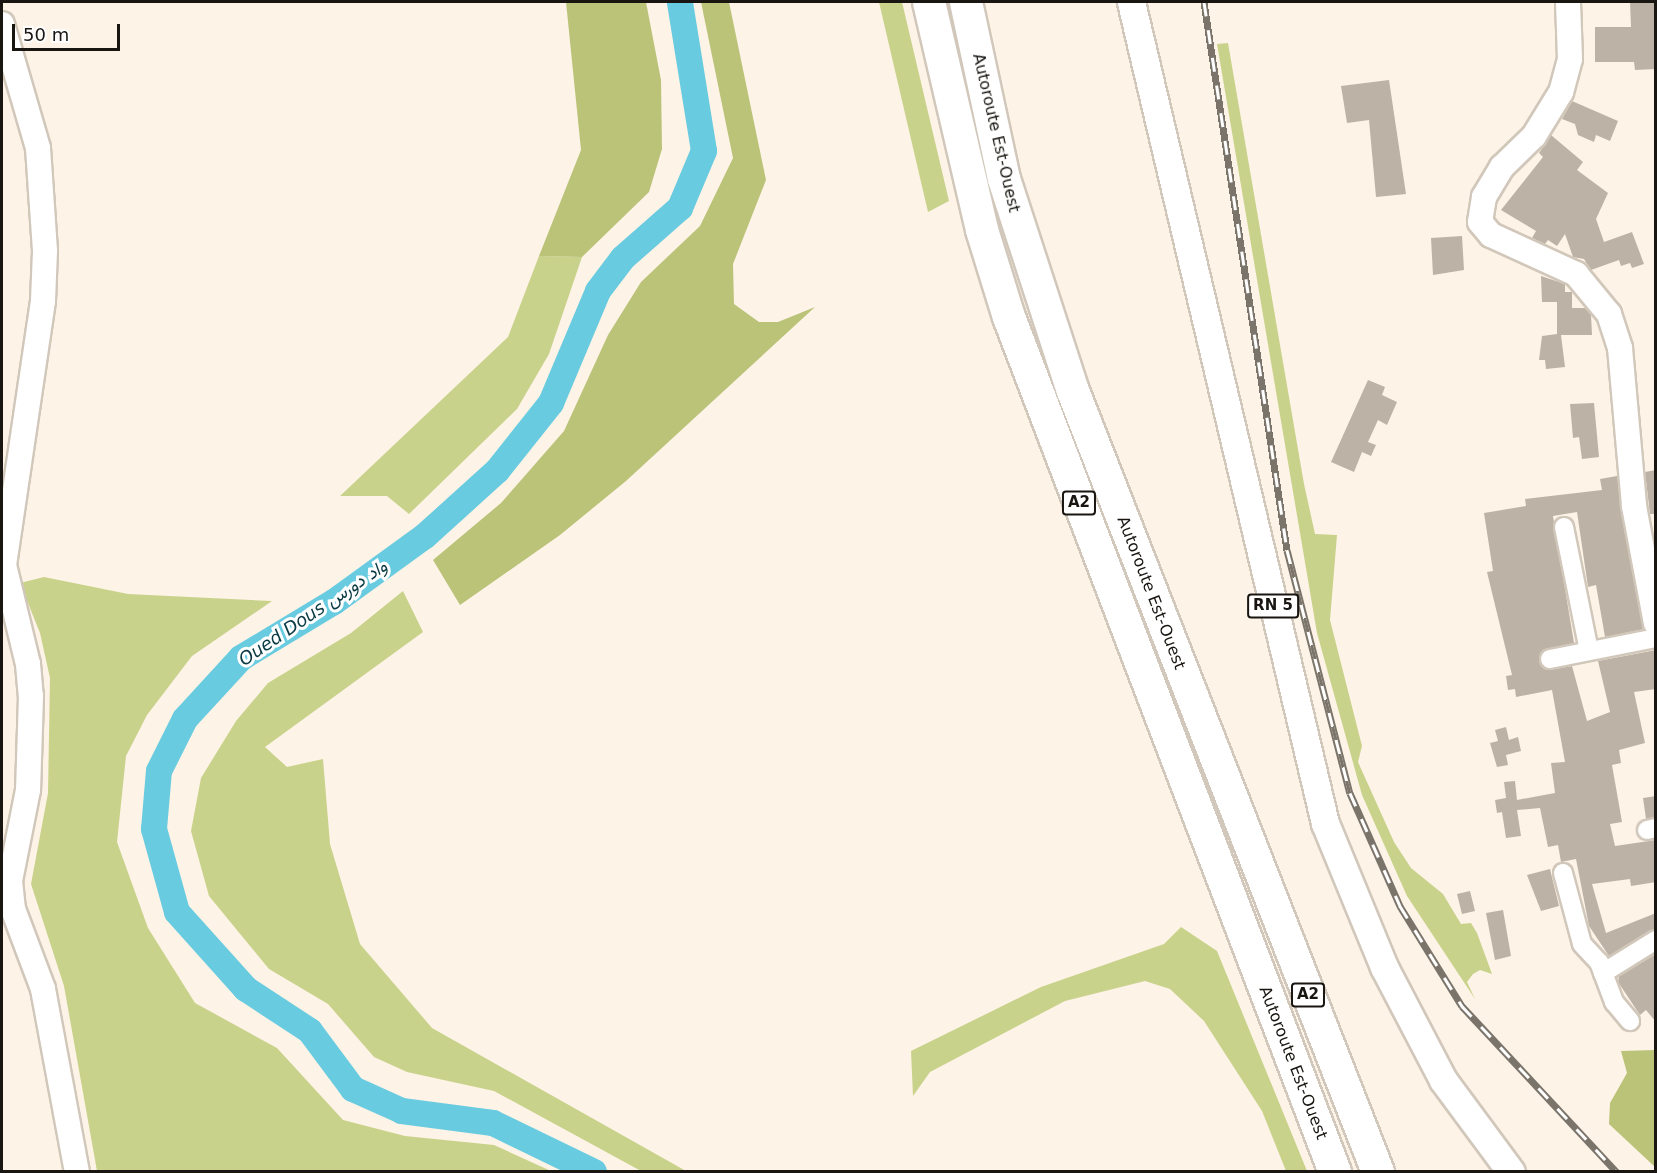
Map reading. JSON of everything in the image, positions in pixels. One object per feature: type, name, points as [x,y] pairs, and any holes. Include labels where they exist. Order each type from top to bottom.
[{"type":"highway","name":"Autoroute Est-Ouest","points":[[928,2],[982,230],[1009,317],[1335,1172]]},
{"type":"highway","name":"Autoroute Est-Ouest","points":[[966,2],[1004,178],[1073,391],[1378,1172]]},
{"type":"main road","name":"RN 5","points":[[1131,2],[1325,823],[1380,958],[1438,1070],[1511,1172]]},
{"type":"street","points":[[1568,2],[1570,59],[1561,92],[1534,136],[1502,166],[1484,197],[1480,222],[1491,235],[1576,274],[1609,314],[1620,348],[1634,506],[1656,623]]},
{"type":"street","points":[[2,24],[38,148],[45,251],[41,312],[4,565],[28,664],[30,696],[28,790],[10,881],[13,909],[43,988],[77,1172]]},
{"type":"street","points":[[1564,527],[1589,651]]},
{"type":"street","points":[[1550,659],[1656,638]]},
{"type":"street","points":[[1563,873],[1582,944],[1604,973],[1614,1002],[1630,1021]]},
{"type":"street","points":[[1604,973],[1656,940]]},
{"type":"green space","points":[[566,2],[646,2],[661,80],[662,149],[649,192],[582,257],[539,256],[581,150]]},
{"type":"green space","points":[[701,2],[729,2],[766,180],[733,264],[734,304],[759,322],[778,322],[815,307],[626,481],[560,535],[460,605],[433,560],[501,503],[564,431],[608,335],[641,282],[700,226],[733,158]]},
{"type":"green space","points":[[879,2],[902,2],[949,201],[928,212]]},
{"type":"green space","points":[[1228,43],[1304,484],[1315,534],[1337,535],[1330,620],[1362,746],[1358,762],[1394,842],[1411,868],[1443,894],[1461,924],[1471,923],[1477,933],[1492,974],[1480,970],[1473,974],[1467,982],[1475,999],[1407,896],[1362,795],[1317,633],[1217,44]]},
{"type":"green space","points":[[539,256],[582,257],[549,354],[517,409],[409,514],[387,496],[340,496],[508,337]]},
{"type":"green space","points":[[44,577],[128,594],[272,601],[192,656],[147,715],[126,756],[117,842],[148,928],[195,1003],[277,1048],[343,1120],[405,1136],[494,1145],[551,1171],[97,1171],[64,986],[31,884],[48,793],[50,678],[40,633],[20,583]]},
{"type":"green space","points":[[403,591],[423,632],[265,747],[287,767],[323,759],[330,844],[360,944],[432,1028],[686,1171],[641,1171],[494,1091],[407,1072],[374,1057],[328,1004],[269,969],[209,896],[191,831],[201,778],[236,721],[268,683],[351,633]]},
{"type":"green space","points":[[1181,927],[1217,951],[1307,1171],[1286,1171],[1262,1111],[1204,1021],[1170,989],[1145,981],[1065,1001],[930,1072],[913,1096],[911,1051],[1041,987],[1164,944]]},
{"type":"green space","points":[[1656,1050],[1655,1167],[1609,1124],[1610,1103],[1627,1073],[1621,1051]]},
{"type":"building","points":[[1630,2],[1656,2],[1656,69],[1635,70],[1634,62],[1595,62],[1595,27],[1631,27]]},
{"type":"building","points":[[1389,80],[1406,194],[1376,197],[1369,120],[1347,123],[1341,86]]},
{"type":"building","points":[[1572,101],[1618,121],[1610,141],[1596,135],[1594,142],[1578,135],[1575,124],[1562,119]]},
{"type":"building","points":[[1551,135],[1583,162],[1577,170],[1608,193],[1596,219],[1604,242],[1632,232],[1644,264],[1632,268],[1630,263],[1621,266],[1619,260],[1591,270],[1584,259],[1573,257],[1565,234],[1557,246],[1548,240],[1545,244],[1532,238],[1536,231],[1501,210],[1543,157],[1539,153]]},
{"type":"building","points":[[1462,236],[1464,270],[1433,275],[1431,238]]},
{"type":"building","points":[[1541,276],[1565,284],[1565,292],[1572,292],[1572,308],[1585,308],[1591,315],[1592,335],[1561,335],[1565,367],[1546,369],[1545,360],[1539,360],[1542,336],[1557,334],[1557,302],[1542,302]]},
{"type":"building","points":[[1368,380],[1385,387],[1382,395],[1397,402],[1387,425],[1378,420],[1368,442],[1376,445],[1371,456],[1362,452],[1354,472],[1331,462]]},
{"type":"building","points":[[1594,403],[1599,457],[1582,459],[1579,437],[1573,438],[1570,404]]},
{"type":"building","points":[[1656,470],[1656,514],[1650,514],[1645,472]]},
{"type":"building","points":[[1617,476],[1644,629],[1605,637],[1596,585],[1588,587],[1577,512],[1553,516],[1574,643],[1543,650],[1539,661],[1547,670],[1572,666],[1587,721],[1610,712],[1598,661],[1656,650],[1656,689],[1634,692],[1645,743],[1619,750],[1621,763],[1612,765],[1622,822],[1610,824],[1615,846],[1656,840],[1656,882],[1631,886],[1630,879],[1592,884],[1606,933],[1656,913],[1656,929],[1609,956],[1589,926],[1576,859],[1561,862],[1558,845],[1548,847],[1540,808],[1517,810],[1521,836],[1506,838],[1502,812],[1497,813],[1495,800],[1506,798],[1504,782],[1515,781],[1517,800],[1555,793],[1551,763],[1565,762],[1552,690],[1516,697],[1515,689],[1508,690],[1506,676],[1512,675],[1487,572],[1493,571],[1484,513],[1526,506],[1525,499],[1602,490],[1600,479]]},
{"type":"building","points":[[1506,727],[1509,740],[1518,737],[1521,751],[1506,755],[1508,765],[1497,767],[1490,743],[1498,741],[1495,730]]},
{"type":"building","points":[[1656,796],[1656,817],[1646,819],[1643,798]]},
{"type":"building","points":[[1550,869],[1559,906],[1541,911],[1527,875]]},
{"type":"building","points":[[1470,891],[1475,911],[1462,914],[1457,894]]},
{"type":"building","points":[[1503,910],[1511,956],[1495,960],[1486,913]]},
{"type":"building","points":[[1656,954],[1656,1022],[1646,1010],[1640,1015],[1618,982],[1619,976]]},
{"type":"waterway","name":"Oued Dous واد دورس","points":[[594,1172],[493,1123],[402,1111],[353,1089],[310,1031],[246,989],[177,912],[154,829],[159,771],[185,719],[241,658],[334,602],[425,536],[497,471],[551,403],[598,291],[623,258],[680,208],[704,151],[680,2]]},
{"type":"railway","points":[[1204,2],[1287,550],[1350,793],[1400,906],[1462,1006],[1617,1172]]}]
